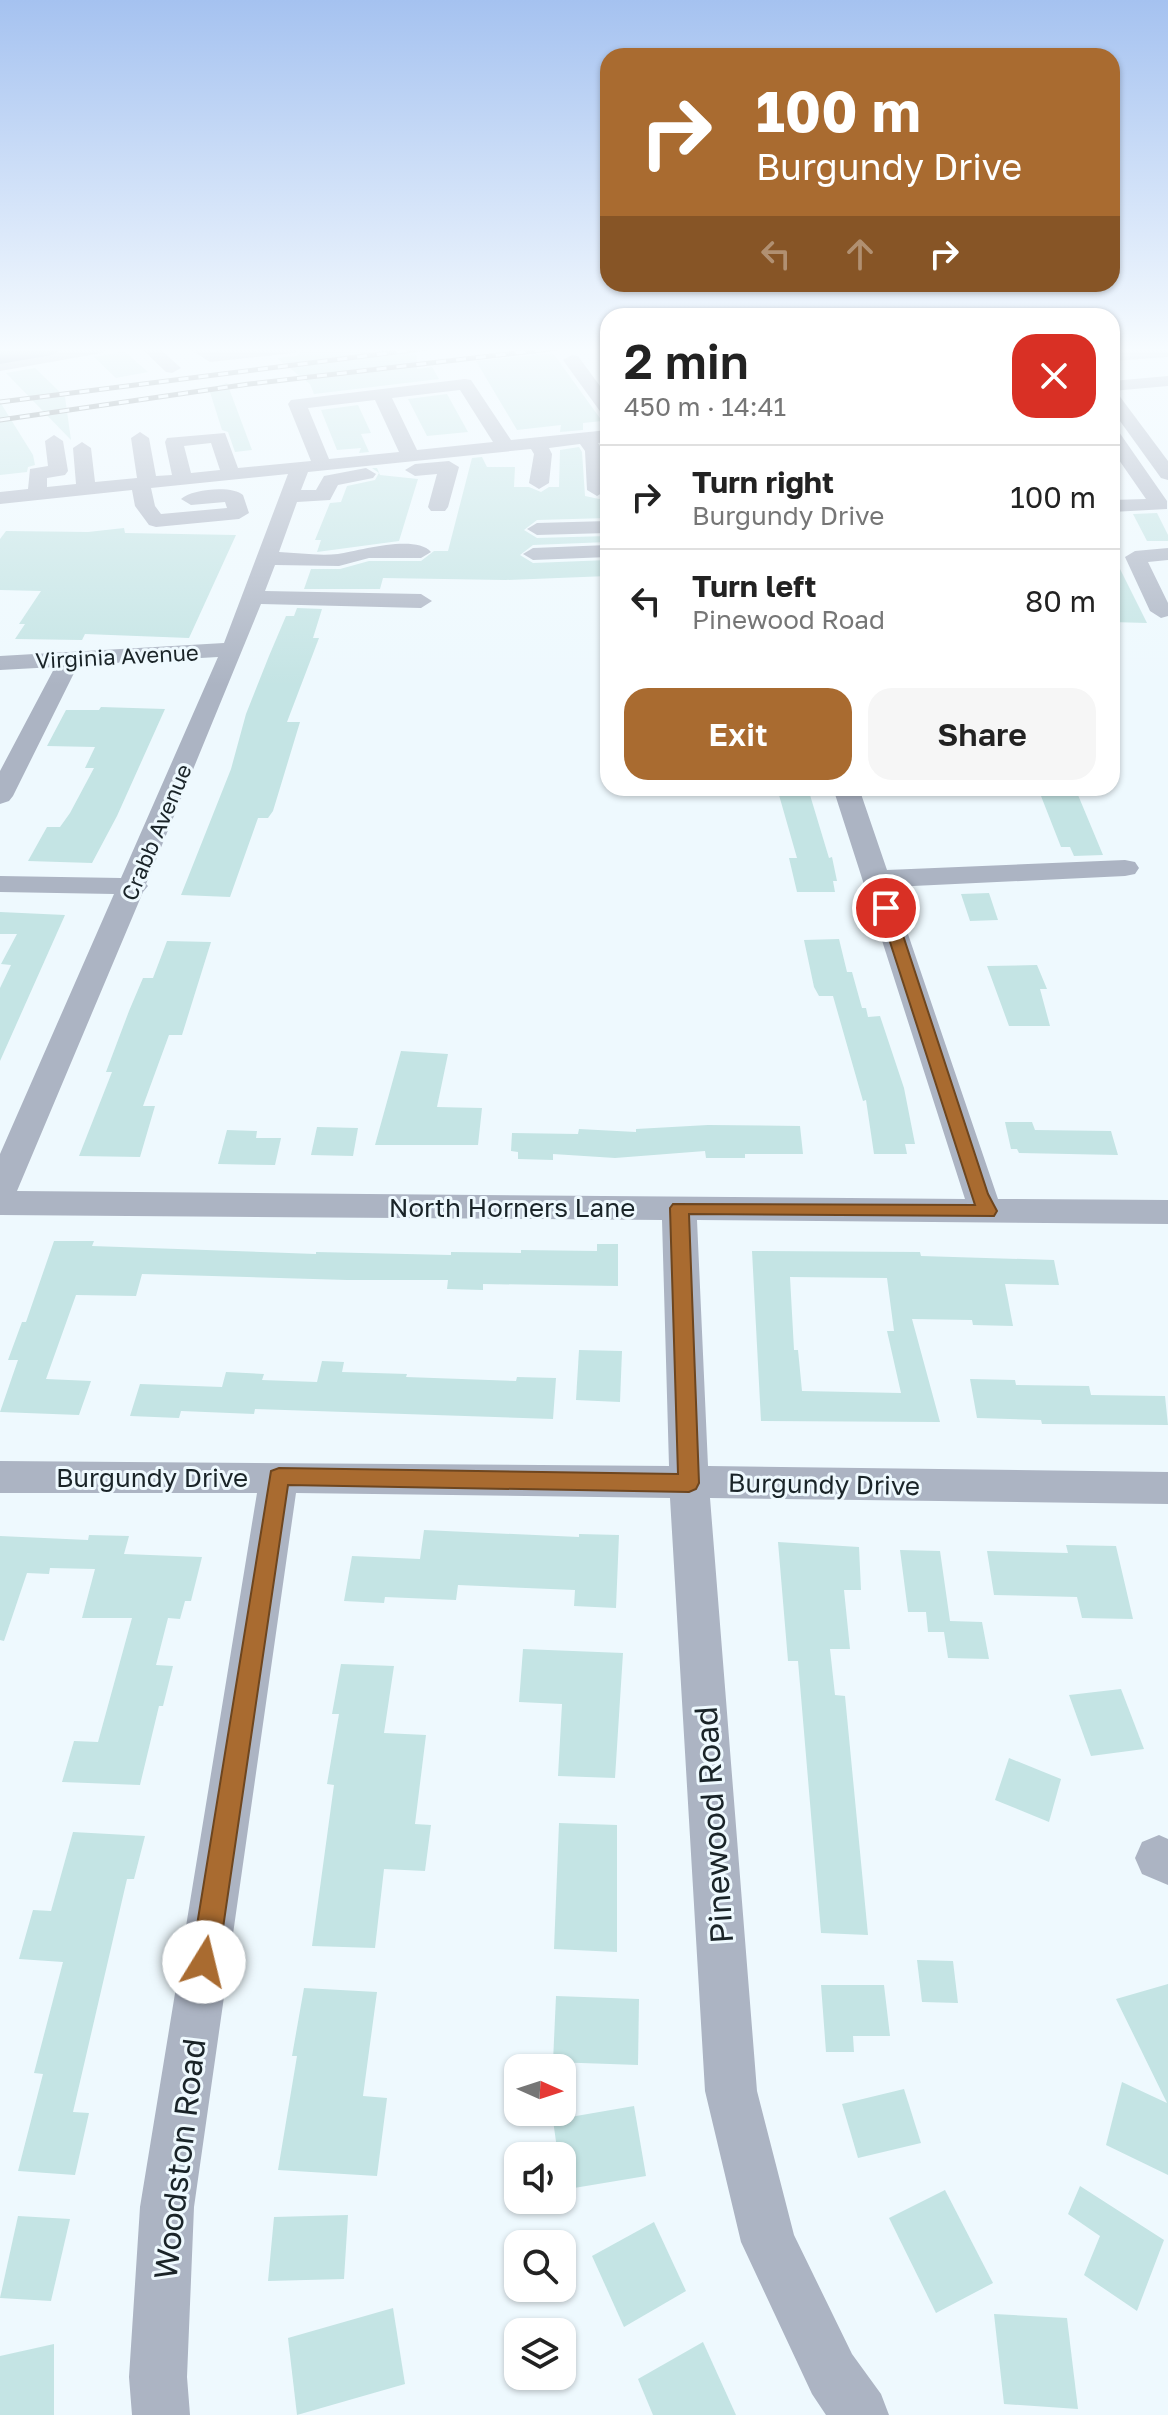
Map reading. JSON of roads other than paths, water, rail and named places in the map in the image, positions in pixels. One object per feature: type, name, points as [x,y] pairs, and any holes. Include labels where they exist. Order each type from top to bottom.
[{"type":"street","points":[[38,494],[37,473],[58,471],[57,461]]},
{"type":"street","points":[[83,461],[86,489]]},
{"type":"street","points":[[138,505],[144,483],[142,461]]},
{"type":"street","points":[[179,461],[183,479]]},
{"type":"street","points":[[226,461],[231,474]]},
{"type":"street","points":[[310,461],[311,466]]},
{"type":"street","points":[[0,498],[363,461]]},
{"type":"street","points":[[539,483],[542,461]]},
{"type":"street","points":[[595,461],[597,490]]},
{"type":"street","points":[[1120,506],[1160,505],[1129,461]]},
{"type":"street","name":"Crabb Avenue","points":[[0,1192],[134,886],[233,649],[289,496],[311,466]]},
{"type":"street","points":[[289,496],[323,496],[331,480],[341,477],[449,467],[438,507]]},
{"type":"street","points":[[1120,479],[1168,477]]},
{"type":"street","points":[[537,529],[600,527]]},
{"type":"street","points":[[533,554],[600,551]]},
{"type":"street","points":[[267,558],[339,560],[368,552],[421,552]]},
{"type":"street","points":[[1161,611],[1135,557],[1168,554]]},
{"type":"street","points":[[252,597],[421,601]]},
{"type":"street","name":"Virginia Avenue","points":[[0,663],[233,649]]},
{"type":"street","points":[[0,796],[70,659]]},
{"type":"street","points":[[849,796],[979,1194],[988,1211]]},
{"type":"street","points":[[877,879],[1125,868]]},
{"type":"street","points":[[0,884],[134,886]]},
{"type":"street","name":"North Horners Lane","points":[[0,1203],[1168,1212]]},
{"type":"street","name":"Pinewood Road","points":[[679,1208],[689,1483],[731,2091],[768,2242],[832,2374],[860,2415]]},
{"type":"street","name":"Burgundy Drive","points":[[0,1477],[279,1477],[1168,1488]]},
{"type":"street","name":"Woodston Road","points":[[161,2415],[158,2377],[167,2207],[279,1477]]}]
